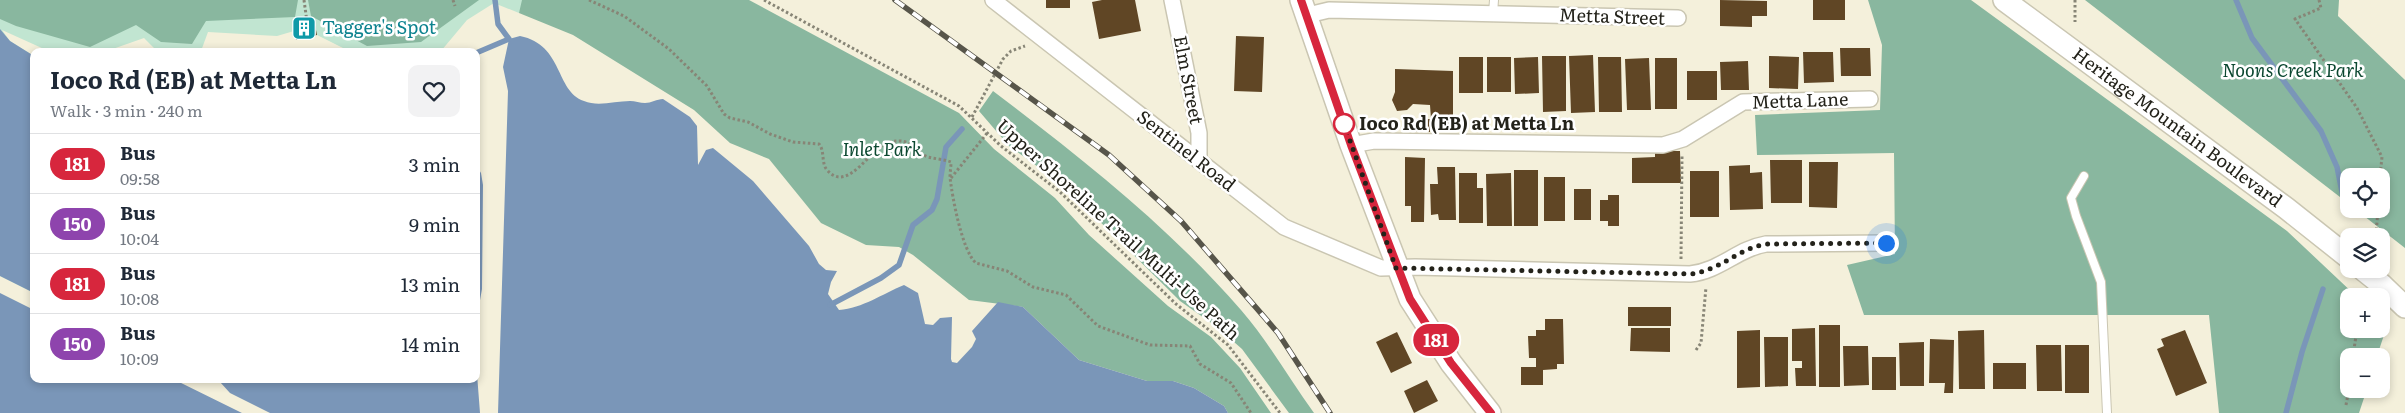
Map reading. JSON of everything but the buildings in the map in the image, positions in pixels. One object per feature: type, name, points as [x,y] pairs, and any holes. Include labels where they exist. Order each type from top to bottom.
[{"type":"main road","name":"Heritage Mountain Boulevard","points":[[2004,0],[2286,208],[2340,251]]},
{"type":"main road","points":[[1304,8],[1351,145],[1396,268],[1410,299],[1451,363],[1490,413]]},
{"type":"main road","points":[[2373,278],[2405,307]]},
{"type":"street","name":"Sentinel Road","points":[[993,0],[1284,227],[1381,268],[1704,273]]},
{"type":"street","name":"Elm Street","points":[[1172,0],[1199,133],[1199,161]]},
{"type":"street","name":"Metta Street","points":[[1304,8],[1328,10],[1493,7],[1678,18]]},
{"type":"street","name":"Metta Lane","points":[[1351,145],[1374,141],[1662,145],[1682,139],[1743,102],[1870,99]]},
{"type":"street","points":[[1704,273],[1717,268],[1750,247],[1766,244],[1886,243]]},
{"type":"lane","points":[[2084,176],[2071,198],[2101,282],[2107,413]]},
{"type":"path","points":[[304,0],[307,22]]},
{"type":"path","points":[[454,0],[455,6]]},
{"type":"path","points":[[589,0],[624,16],[669,49],[707,86],[724,114],[730,118],[748,122],[786,140],[819,144],[822,148],[825,166],[833,174],[849,175],[855,172],[882,144],[891,141],[910,143],[921,153],[931,158],[947,161],[951,165],[950,178],[962,234],[972,260],[981,265],[1007,271],[1033,287],[1066,295],[1098,326],[1150,345],[1186,344],[1193,349],[1200,364],[1231,384],[1251,413]]},
{"type":"path","name":"Upper Shoreline Trail Multi-Use Path","points":[[764,0],[959,106],[988,132],[1000,146],[1060,192],[1176,304],[1228,345],[1280,413]]},
{"type":"path","points":[[2075,0],[2075,22]]},
{"type":"path","points":[[2319,0],[2322,8],[2295,19],[2357,108],[2382,157],[2381,168]]},
{"type":"path","points":[[972,117],[1003,59],[1011,51],[1043,40]]},
{"type":"path","points":[[950,178],[960,170],[988,132]]},
{"type":"path","points":[[1681,274],[1682,139]]},
{"type":"path","points":[[1696,350],[1701,343],[1707,295],[1704,273]]},
{"type":"path","points":[[2346,405],[2347,398]]},
{"type":"green space","points":[[0,0],[525,0],[519,13],[494,3],[467,20],[444,48],[343,48],[317,35],[313,20],[293,25],[294,31],[277,36],[208,32],[202,48],[154,48],[144,38],[116,48],[42,48],[2,30],[10,41],[30,54],[30,291],[0,276]]},
{"type":"green space","points":[[0,0],[298,0],[295,17],[206,21],[192,44],[161,42],[136,25],[90,47],[16,26],[0,19]]},
{"type":"green space","points":[[308,0],[479,0],[421,42],[367,46],[311,16]]},
{"type":"green space","name":"Inlet Park","points":[[522,0],[749,0],[959,113],[994,149],[1055,198],[1089,235],[1168,306],[1211,337],[1240,368],[1271,413],[1228,413],[1224,406],[1194,388],[1173,381],[1147,381],[1079,360],[1023,307],[969,300],[913,255],[899,247],[866,245],[821,223],[769,159],[730,143],[694,110],[573,35],[519,13]]},
{"type":"green space","points":[[1868,0],[1971,0],[2287,231],[2348,288],[2340,288],[2340,338],[2383,338],[2380,348],[2340,348],[2340,398],[2364,398],[2359,413],[2219,413],[2209,315],[1864,315],[1847,265],[1895,254],[1894,153],[1757,155],[1755,115],[1880,110],[1882,45]]},
{"type":"green space","name":"Noons Creek Park","points":[[2085,0],[2339,0],[2338,16],[2405,80],[2405,248],[2390,236],[2390,228],[2379,228],[2367,218],[2390,218],[2390,168],[2340,168],[2340,197]]},
{"type":"green space","points":[[993,91],[1123,194],[1154,221],[1213,279],[1251,322],[1314,413],[1289,413],[1242,349],[1217,327],[1180,301],[1063,185],[1009,146],[979,111]]},
{"type":"water","points":[[0,29],[10,41],[30,54],[30,291],[0,276]]},
{"type":"water","points":[[520,36],[534,41],[544,49],[552,58],[568,88],[575,96],[584,101],[595,104],[630,101],[645,103],[663,99],[690,117],[697,126],[698,165],[706,150],[713,148],[753,181],[809,246],[819,264],[826,270],[837,271],[831,282],[828,294],[839,310],[864,304],[904,285],[918,293],[925,324],[933,325],[940,318],[952,317],[951,359],[952,362],[957,363],[972,347],[976,339],[972,331],[998,302],[1023,307],[1079,360],[1147,381],[1173,381],[1194,388],[1224,406],[1228,413],[498,413],[508,91],[503,67],[509,39]]},
{"type":"water","points":[[480,171],[483,185],[482,289],[480,300]]},
{"type":"water","points":[[0,293],[30,308],[30,383],[181,383],[242,413],[0,413]]},
{"type":"water","points":[[221,383],[478,383],[480,413],[270,413],[230,393]]},
{"type":"waterway","points":[[480,51],[509,39],[498,24],[495,0]]},
{"type":"waterway","points":[[2236,0],[2252,38],[2321,131],[2337,167],[2340,182]]},
{"type":"waterway","points":[[830,305],[881,278],[899,265],[913,225],[932,210],[937,199],[946,147],[962,129]]},
{"type":"waterway","points":[[2286,413],[2302,352],[2323,289]]},
{"type":"railway","points":[[895,0],[1109,155],[1181,221],[1278,333],[1330,413]]},
{"type":"bus line","name":"181","points":[[1301,0],[1308,15],[1351,145],[1396,268],[1410,299],[1451,363],[1491,413]]},
{"type":"place","name":"Tagger's Spot","points":[[304,28]]},
{"type":"place","name":"Ioco Rd (EB) at Metta Ln","points":[[1344,124]]},
{"type":"route","points":[[1344,124],[1396,268],[1690,274],[1704,273],[1717,268],[1750,247],[1766,244],[1886,243]]}]
